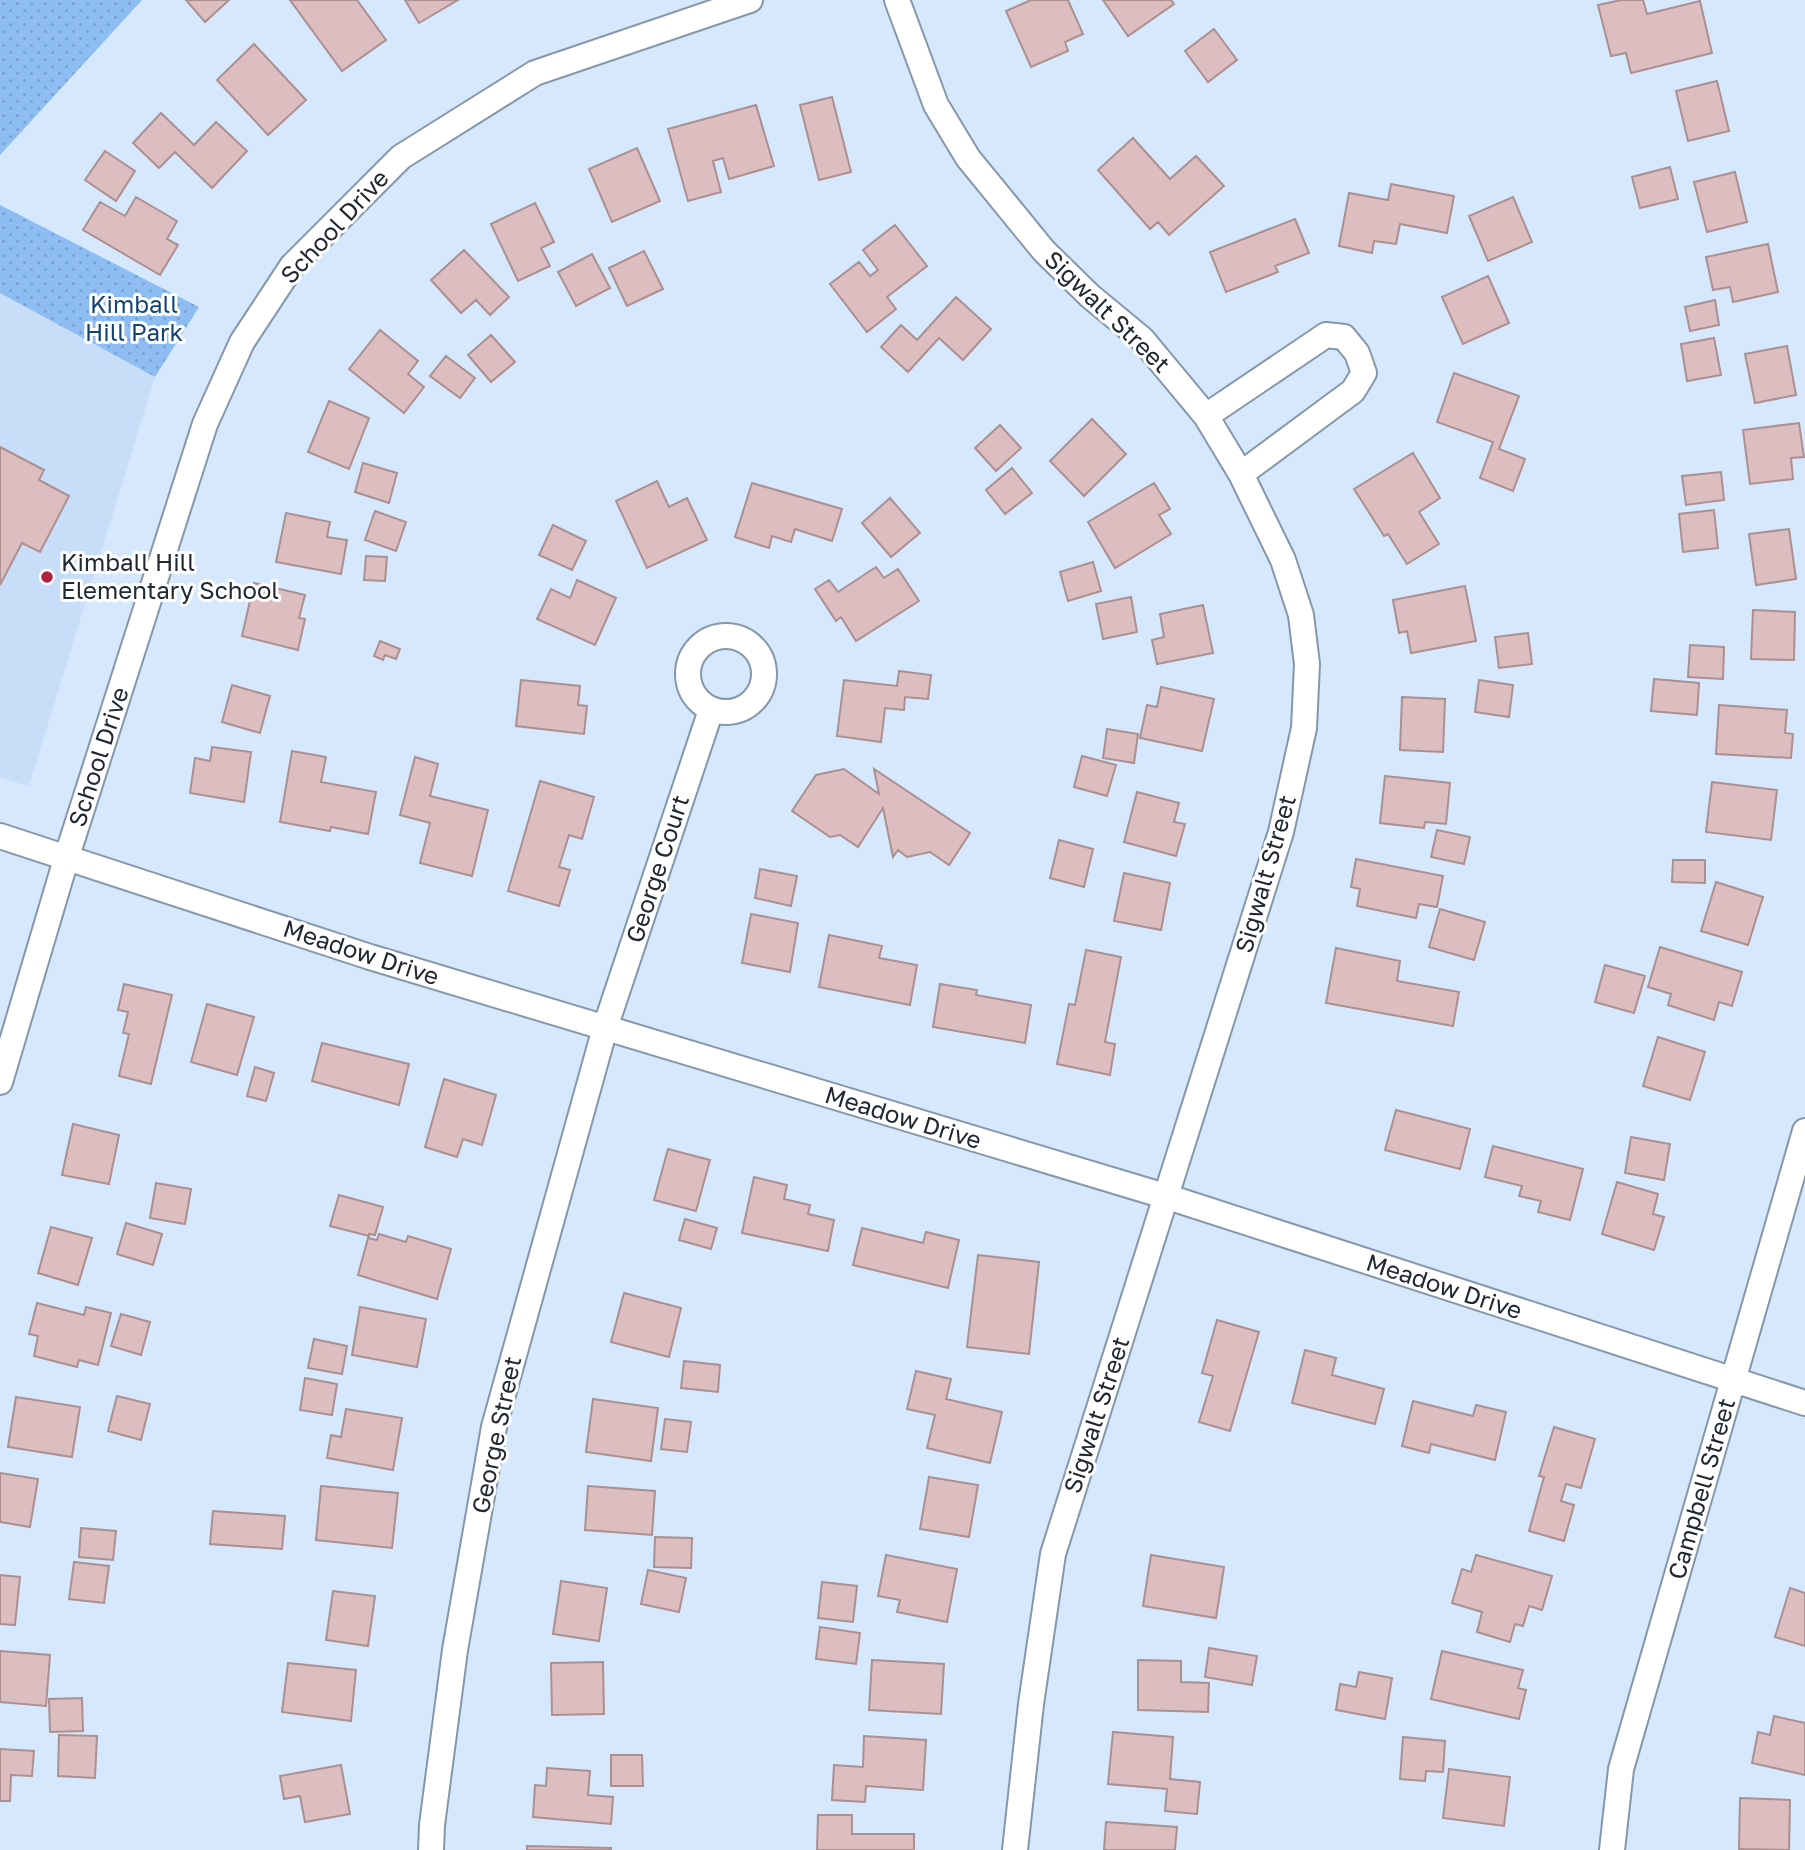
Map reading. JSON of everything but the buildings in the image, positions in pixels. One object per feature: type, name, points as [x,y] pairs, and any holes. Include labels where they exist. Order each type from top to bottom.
[{"type":"street","name":"School Drive","points":[[0,1082],[67,856],[205,424],[242,342],[292,266],[401,158],[535,73],[750,0]]},
{"type":"street","name":"Sigwalt Street","points":[[897,0],[936,105],[968,158],[1044,251],[1090,296],[1142,339],[1206,416],[1241,474],[1283,560],[1301,615],[1307,664],[1304,728],[1281,832],[1053,1554],[1031,1704],[1014,1850]]},
{"type":"street","points":[[1206,416],[1326,335],[1344,337],[1357,353],[1364,373],[1353,391],[1241,474]]},
{"type":"street","name":"George Court","points":[[605,1028],[711,710]]},
{"type":"street","name":"Meadow Drive","points":[[0,836],[370,957],[1167,1197],[1805,1403]]},
{"type":"street","name":"George Street","points":[[431,1850],[455,1650],[494,1427],[605,1028]]},
{"type":"street","name":"Campbell Street","points":[[1612,1850],[1621,1769],[1805,1131]]},
{"type":"shaded area","name":"Kimball Hill Elementary School","points":[[0,293],[155,377],[29,786],[0,778]]},
{"type":"green space","points":[[0,0],[142,0],[0,155]]},
{"type":"green space","name":"Kimball Hill Park","points":[[0,205],[199,307],[155,377],[0,293]]},
{"type":"place","name":"Kimball Hill Elementary School","points":[[47,577]]}]
